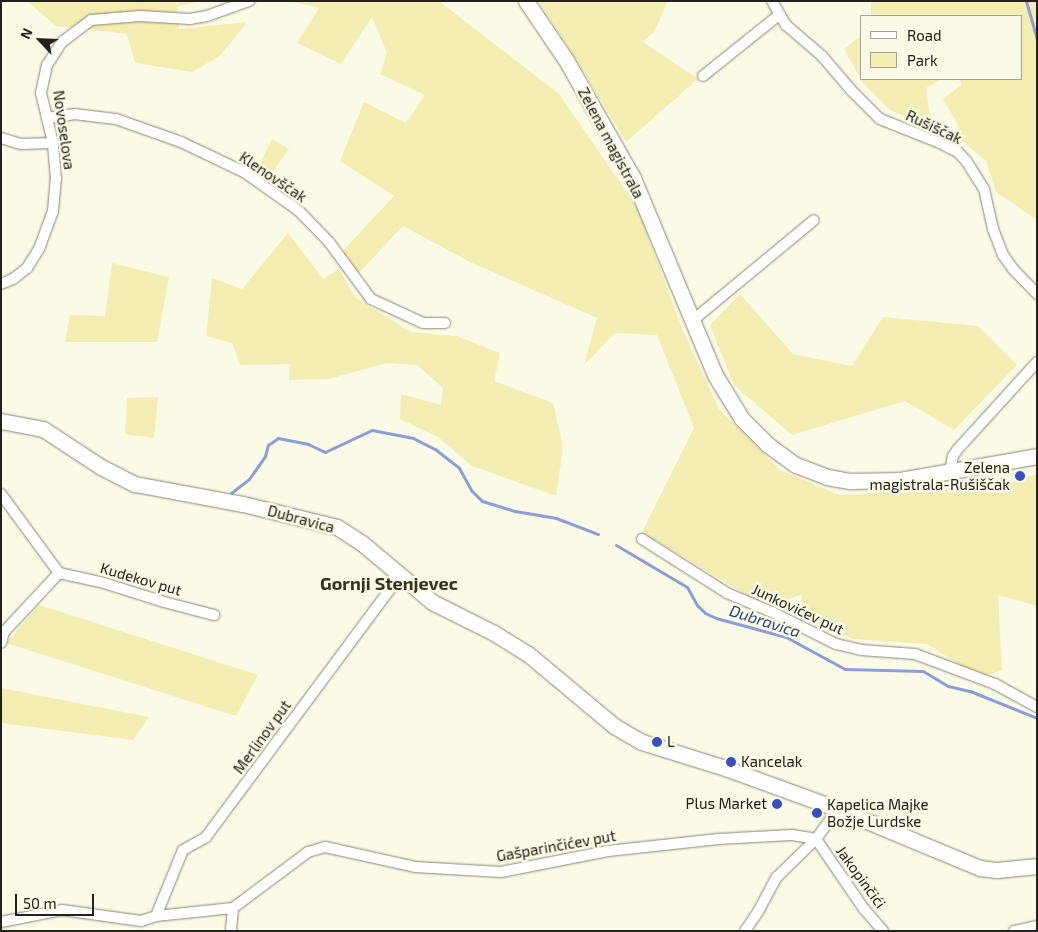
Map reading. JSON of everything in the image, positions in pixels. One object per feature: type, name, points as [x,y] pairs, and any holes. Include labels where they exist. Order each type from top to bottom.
[{"type":"street","name":"Novoselova","points":[[1,284],[13,279],[27,268],[48,230],[53,212],[56,180],[53,143],[41,92],[47,65],[62,42],[91,20],[140,16],[190,19],[206,16],[249,1]]},
{"type":"street","name":"Zelena magistrala","points":[[526,1],[566,60],[633,178],[715,375],[736,411],[768,445],[796,465],[827,477],[850,481],[900,480],[1037,456]]},
{"type":"street","name":"Rušiščak","points":[[772,1],[780,15],[796,34],[822,56],[851,90],[880,119],[958,152],[967,162],[984,189],[993,229],[1004,254],[1013,269],[1037,294]]},
{"type":"street","points":[[702,76],[780,15]]},
{"type":"street","name":"Klenovščak","points":[[47,118],[74,114],[116,119],[181,142],[244,172],[299,212],[329,242],[371,299],[423,323],[445,323]]},
{"type":"street","points":[[1,138],[21,144],[53,143]]},
{"type":"street","points":[[692,321],[814,220]]},
{"type":"street","points":[[950,471],[953,456],[957,450],[1037,362]]},
{"type":"street","name":"Dubravica","points":[[1,421],[43,429],[107,470],[135,484],[243,504],[337,527],[363,544],[432,602],[513,644],[540,663],[614,726],[642,742],[728,769],[838,809],[980,868],[997,870],[1037,866]]},
{"type":"street","points":[[1,494],[59,573],[4,632],[1,643]]},
{"type":"street","name":"Junkovićev put","points":[[642,539],[727,593],[772,612],[836,644],[861,650],[916,654],[995,684],[1037,707]]},
{"type":"street","name":"Kudekov put","points":[[59,573],[104,583],[214,615]]},
{"type":"street","name":"Merlinov put","points":[[156,916],[183,850],[206,837],[400,576]]},
{"type":"street","points":[[745,931],[777,877],[816,839],[838,809]]},
{"type":"street","name":"Gašparinčićev put","points":[[233,908],[308,852],[325,847],[416,867],[501,872],[608,851],[772,836],[792,835],[816,839]]},
{"type":"street","name":"Jakopinčići","points":[[816,839],[864,909],[883,931]]},
{"type":"street","points":[[1,922],[62,910],[141,921],[156,916],[233,908],[231,931]]},
{"type":"street","points":[[1014,931],[1037,926]]},
{"type":"green space","points":[[27,1],[176,1],[177,6],[179,1],[199,1],[177,7],[179,29],[247,22],[220,56],[192,72],[135,63],[127,34],[56,26]]},
{"type":"green space","points":[[289,1],[439,1],[559,94],[637,207],[682,328],[719,409],[780,470],[839,495],[919,491],[967,482],[1003,485],[1037,474],[1037,606],[998,595],[1002,670],[980,678],[927,644],[853,639],[801,618],[802,594],[768,608],[642,532],[694,428],[657,335],[615,333],[584,365],[597,318],[470,262],[403,226],[358,274],[341,253],[394,196],[340,161],[364,102],[406,123],[425,95],[380,74],[387,53],[372,17],[341,64],[297,43],[319,8]]},
{"type":"green space","points":[[538,1],[668,1],[654,32],[643,42],[698,79],[626,142],[571,51]]},
{"type":"green space","points":[[871,1],[1037,1],[1037,220],[996,192],[986,161],[960,139],[957,123],[943,99],[961,85],[960,80],[1023,80],[1023,15],[871,15]]},
{"type":"green space","points":[[860,37],[860,78],[844,49]]},
{"type":"green space","points":[[861,80],[940,80],[926,88],[931,123],[917,122],[890,110]]},
{"type":"green space","points":[[272,139],[289,149],[265,182],[255,173]]},
{"type":"green space","points":[[288,233],[323,279],[339,269],[355,297],[411,332],[457,336],[500,353],[494,381],[553,403],[563,448],[556,496],[472,466],[438,437],[400,419],[401,394],[441,405],[443,388],[417,365],[387,363],[329,379],[289,380],[290,364],[240,365],[232,343],[206,336],[212,278],[242,289]]},
{"type":"green space","points":[[112,263],[169,277],[157,342],[65,342],[70,315],[105,316]]},
{"type":"green space","points":[[740,294],[793,354],[852,366],[883,317],[978,326],[1017,365],[954,430],[905,401],[792,435],[734,385],[710,325]]},
{"type":"green space","points":[[158,397],[154,438],[125,434],[127,398]]},
{"type":"green space","points":[[39,605],[258,675],[236,716],[6,643]]},
{"type":"green space","points":[[1,688],[149,717],[133,740],[1,723]]},
{"type":"waterway","points":[[1026,1],[1037,39]]},
{"type":"waterway","name":"Dubravica","points":[[231,493],[249,479],[265,456],[268,445],[278,438],[308,444],[325,452],[372,430],[413,438],[435,449],[459,468],[472,491],[482,501],[515,511],[556,518],[598,534]]},
{"type":"waterway","name":"Dubravica","points":[[616,545],[687,587],[697,605],[705,613],[716,618],[786,637],[845,669],[923,671],[948,686],[970,691],[1037,718]]},
{"type":"place","name":"Zelena magistrala-Rušiščak","points":[[1020,476]]},
{"type":"place","name":"L","points":[[657,742]]},
{"type":"place","name":"Kancelak","points":[[731,762]]},
{"type":"place","name":"Plus Market","points":[[777,804]]},
{"type":"place","name":"Kapelica Majke Božje Lurdske","points":[[817,813]]},
{"type":"district","name":"Gornji Stenjevec","points":[[389,583]]}]
